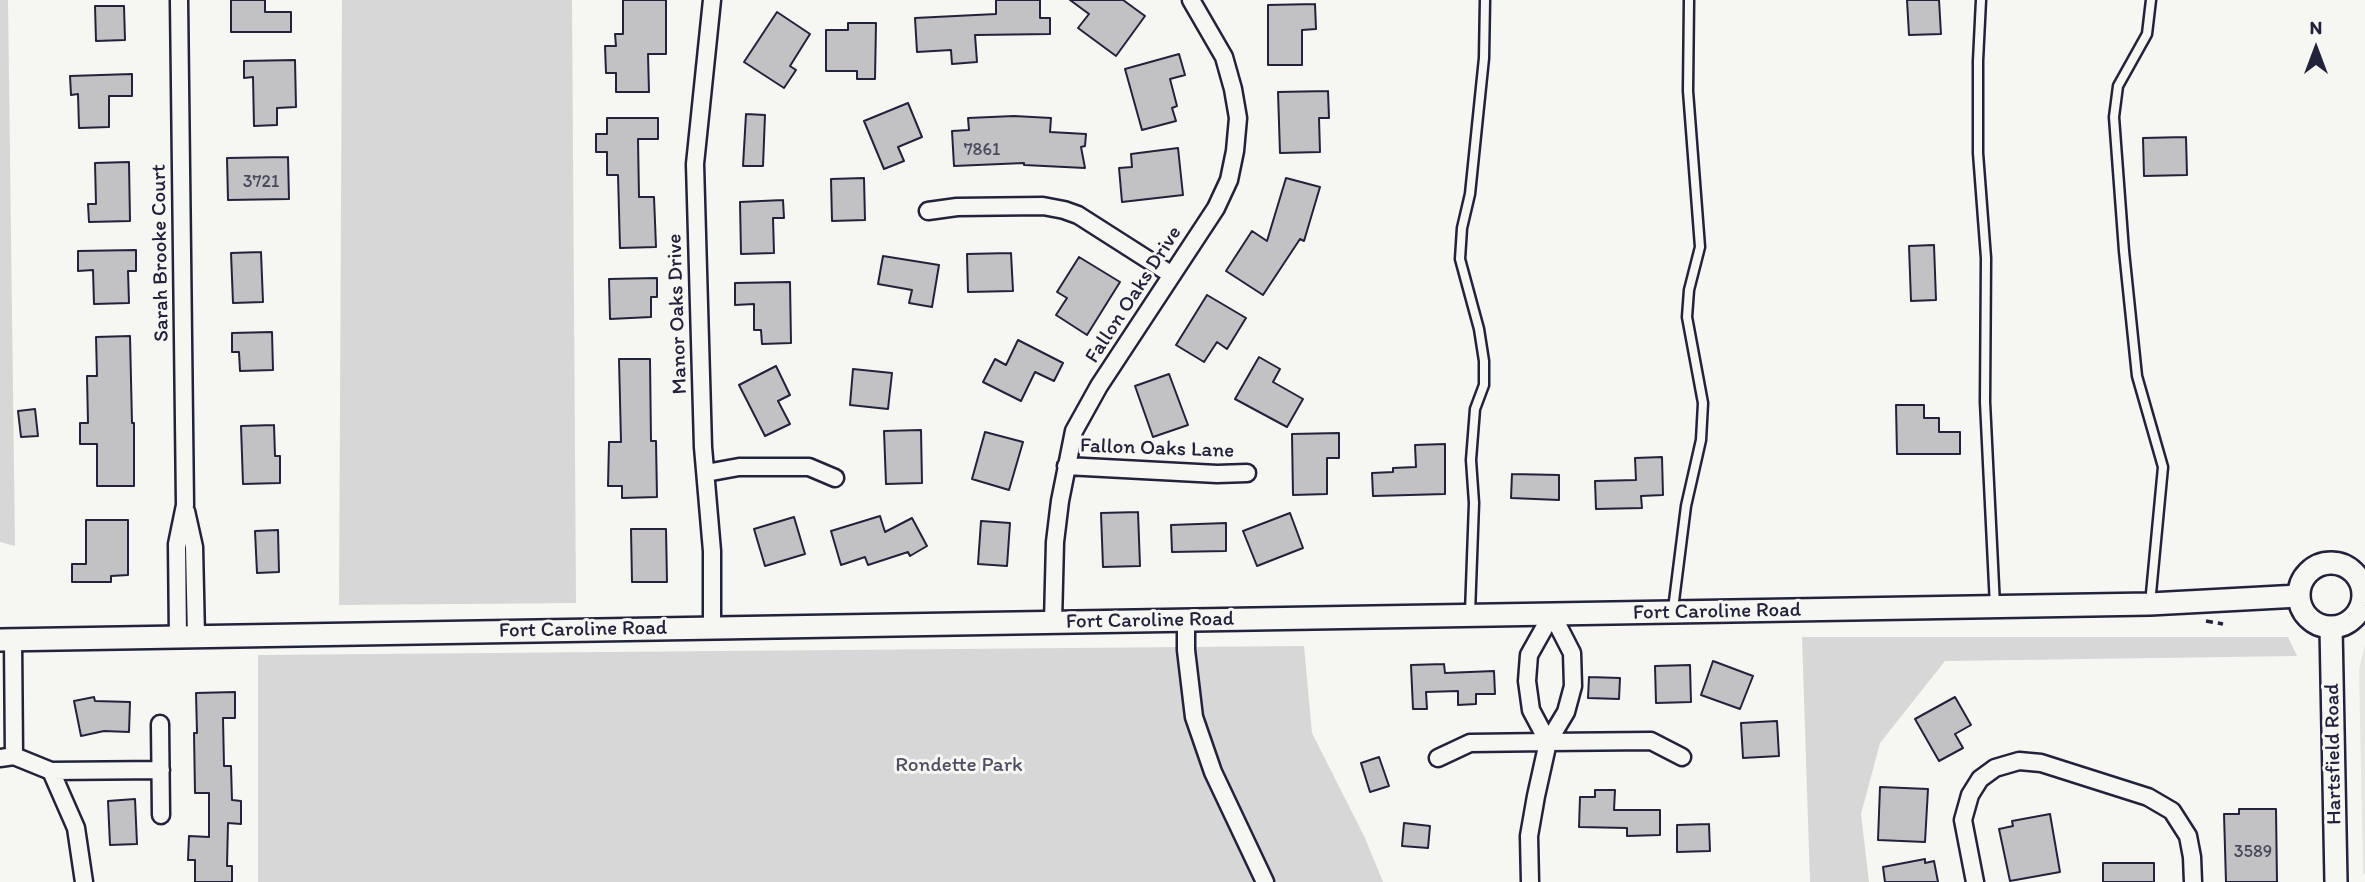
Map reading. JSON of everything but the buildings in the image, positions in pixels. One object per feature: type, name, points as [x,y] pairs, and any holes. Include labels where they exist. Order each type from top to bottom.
[{"type":"street","name":"Sarah Brooke Court","points":[[179,0],[185,505],[177,544],[187,637]]},
{"type":"street","name":"Manor Oaks Drive","points":[[712,0],[695,164],[703,447],[712,551],[712,628]]},
{"type":"street","name":"Fallon Oaks Drive","points":[[1053,622],[1055,542],[1074,430],[1086,407],[1216,208],[1229,180],[1238,118],[1233,89],[1224,57],[1191,0]]},
{"type":"street","points":[[928,211],[981,206],[1043,206],[1064,209],[1078,215],[1172,275]]},
{"type":"street","name":"Fallon Oaks Lane","points":[[1066,466],[1217,474],[1247,473]]},
{"type":"street","points":[[706,473],[739,467],[808,467],[835,478]]},
{"type":"street","points":[[2323,564],[2334,564],[2354,572],[2360,581],[2364,601],[2353,619],[2332,627],[2314,622],[2306,615],[2299,596],[2305,577],[2313,569],[2323,564]]},
{"type":"street","name":"Fort Caroline Road","points":[[6,640],[2150,604],[2299,596]]},
{"type":"street","points":[[1548,742],[1531,710],[1527,681],[1528,655],[1552,614]]},
{"type":"street","points":[[1530,882],[1529,836],[1548,742],[1566,712],[1573,686],[1572,653],[1552,614]]},
{"type":"street","points":[[1186,620],[1186,650],[1194,717],[1213,772],[1265,882]]},
{"type":"street","name":"Hartsfield Road","points":[[2332,627],[2336,882]]},
{"type":"street","points":[[6,640],[7,757],[51,771],[161,770]]},
{"type":"street","points":[[160,724],[161,815]]},
{"type":"street","points":[[1438,758],[1470,743],[1651,741],[1682,757]]},
{"type":"street","points":[[1975,882],[1963,820],[1970,795],[1980,779],[1996,768],[2019,761],[2041,764],[2148,797],[2172,811],[2188,836],[2193,882]]},
{"type":"street","points":[[51,771],[76,828],[84,882]]},
{"type":"lane","points":[[1470,615],[1474,503],[1471,460],[1475,409],[1484,385],[1485,361],[1460,259],[1462,228],[1470,194],[1484,58],[1485,0]]},
{"type":"lane","points":[[1673,612],[1686,506],[1701,440],[1703,403],[1687,317],[1689,290],[1700,247],[1688,91],[1689,0]]},
{"type":"lane","points":[[1981,0],[1978,153],[1986,258],[1985,402],[1995,606]]},
{"type":"lane","points":[[2150,604],[2163,467],[2137,376],[2114,117],[2118,86],[2147,34],[2151,0]]},
{"type":"shaded area","points":[[2365,645],[2365,874],[2363,874],[2359,669]]},
{"type":"green space","points":[[0,0],[8,0],[15,546],[0,542]]},
{"type":"green space","points":[[342,0],[572,0],[576,603],[339,605]]},
{"type":"green space","points":[[1802,637],[2288,637],[2297,656],[1945,661],[1880,743],[1861,814],[1869,882],[1810,882]]},
{"type":"green space","name":"Rondette Park","points":[[1304,646],[1312,733],[1365,838],[1383,882],[258,882],[258,655]]}]
